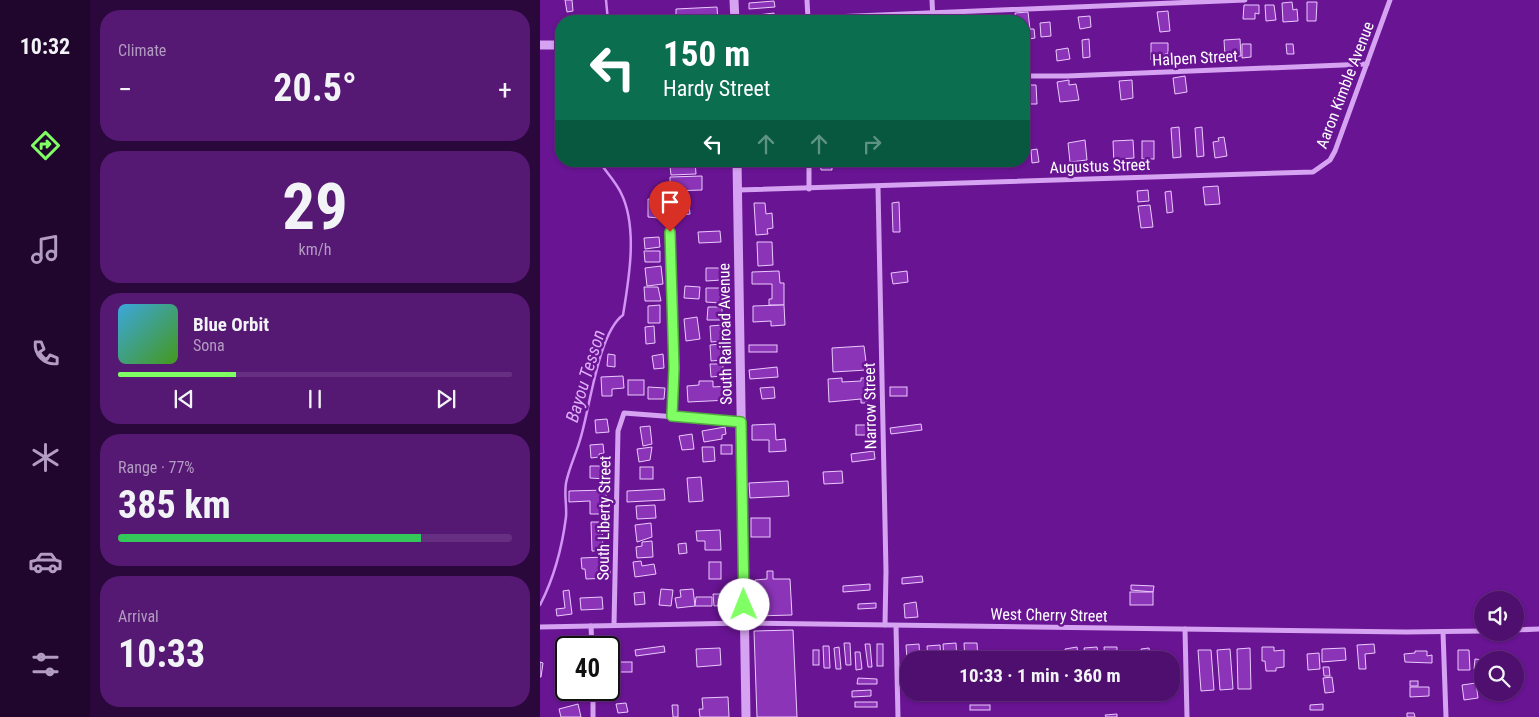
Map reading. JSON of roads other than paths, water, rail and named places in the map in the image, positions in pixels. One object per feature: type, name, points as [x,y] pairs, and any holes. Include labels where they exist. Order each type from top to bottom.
[{"type":"street","points":[[734,0],[735,15]]},
{"type":"street","points":[[807,0],[808,15]]},
{"type":"street","points":[[932,0],[932,13]]},
{"type":"street","points":[[897,15],[1245,0]]},
{"type":"street","name":"Aaron Kimble Avenue","points":[[1313,172],[1330,160],[1335,151],[1390,0]]},
{"type":"street","points":[[540,45],[555,45]]},
{"type":"street","name":"Halpen Street","points":[[1030,76],[1076,76],[1367,64]]},
{"type":"street","name":"South Railroad Avenue","points":[[737,167],[746,717]]},
{"type":"street","points":[[809,167],[809,188]]},
{"type":"street","name":"Augustus Street","points":[[738,190],[1313,172]]},
{"type":"street","name":"Narrow Street","points":[[878,186],[886,562],[885,626]]},
{"type":"street","points":[[670,232],[674,368],[672,416],[741,422]]},
{"type":"street","name":"South Liberty Street","points":[[614,625],[618,431],[624,413],[672,416]]},
{"type":"street","name":"West Cherry Street","points":[[591,626],[744,623],[1474,631]]},
{"type":"street","points":[[541,627],[591,626],[591,636]]},
{"type":"street","points":[[896,626],[898,717]]},
{"type":"street","points":[[1185,629],[1187,717]]},
{"type":"street","points":[[1524,630],[1539,630]]},
{"type":"street","points":[[1443,632],[1446,717]]},
{"type":"street","points":[[593,701],[593,717]]},
{"type":"waterway","name":"Bayou Tesson","points":[[606,0],[607,15]]},
{"type":"waterway","name":"Bayou Tesson","points":[[540,605],[560,551],[566,517],[566,483],[584,426],[601,354],[614,324],[623,315],[628,286],[631,253],[629,221],[619,189],[604,167]]}]
